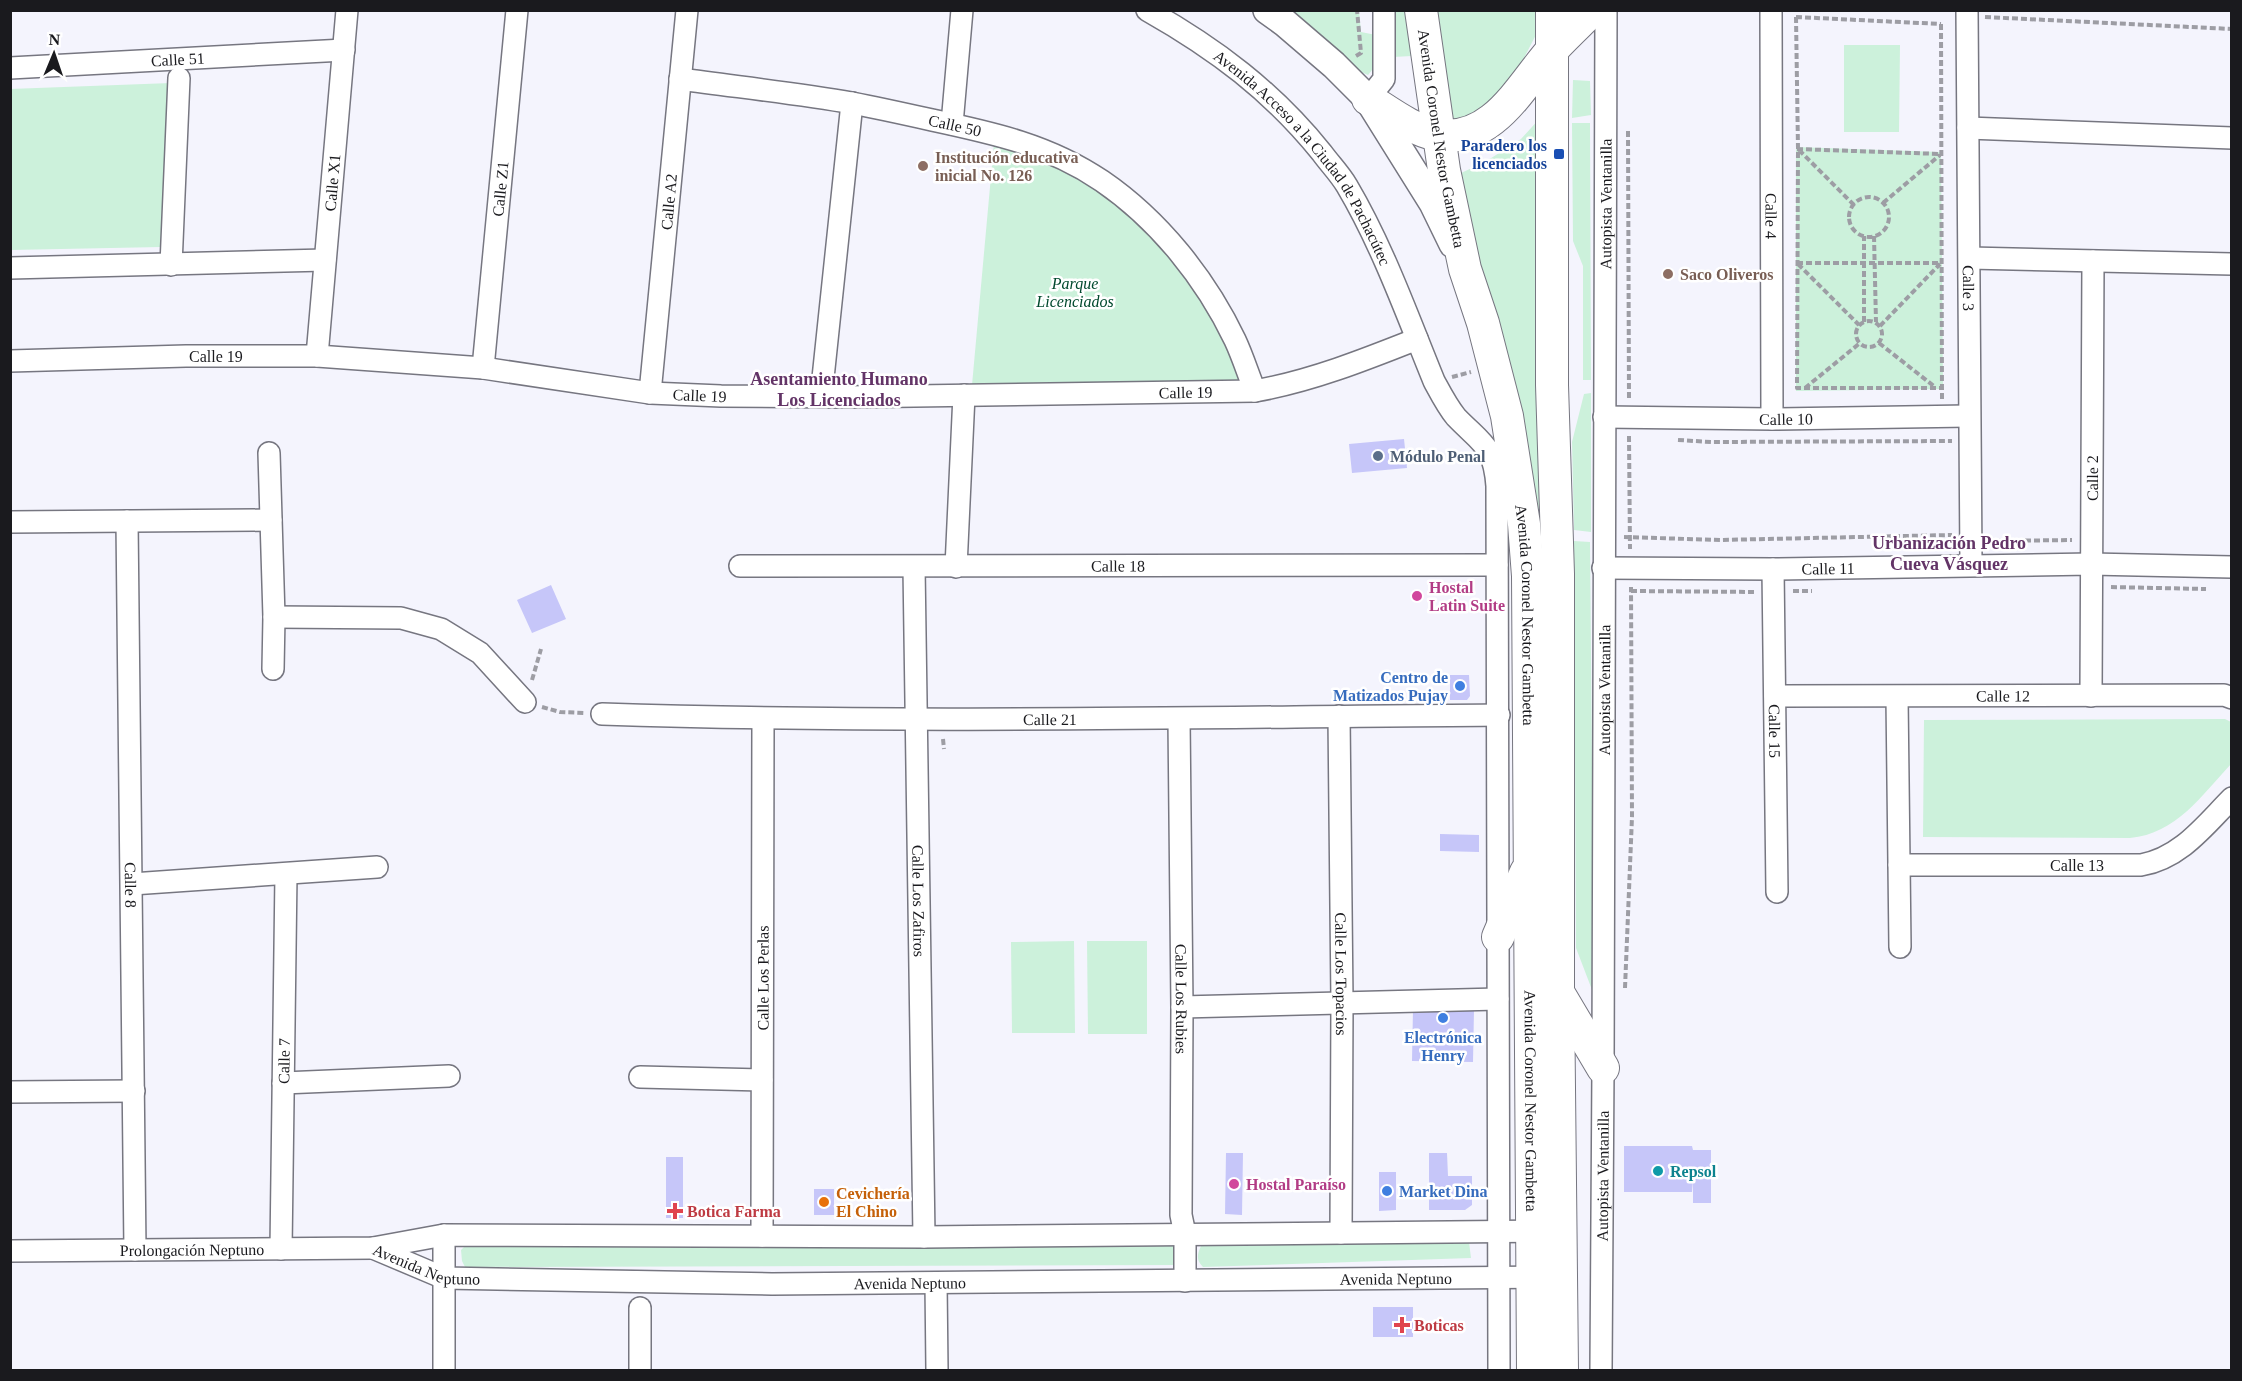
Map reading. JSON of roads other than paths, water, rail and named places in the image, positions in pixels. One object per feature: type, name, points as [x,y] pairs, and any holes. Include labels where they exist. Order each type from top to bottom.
[{"type":"highway","name":"Avenida Coronel Nestor Gambetta","points":[[1421,10],[1438,135],[1465,269],[1483,323],[1507,416],[1524,524],[1528,576],[1530,863],[1547,1231]]},
{"type":"highway","name":"Avenida Coronel Nestor Gambetta","points":[[1547,1231],[1558,994],[1558,574],[1552,385],[1552,10]]},
{"type":"highway","points":[[1368,99],[1406,122],[1438,135],[1457,134],[1474,129],[1494,118],[1510,104],[1551,50],[1592,10]]},
{"type":"highway","points":[[1498,937],[1530,863]]},
{"type":"highway","points":[[1558,994],[1603,1068]]},
{"type":"highway","points":[[1533,1371],[1547,1277],[1547,1231]]},
{"type":"highway","points":[[1547,1277],[1562,1371]]},
{"type":"main road","points":[[1267,10],[1334,65],[1368,99],[1432,203],[1465,269]]},
{"type":"street","name":"Calle X1","points":[[317,356],[347,10]]},
{"type":"street","name":"Calle Z1","points":[[483,368],[517,10]]},
{"type":"street","name":"Calle A2","points":[[650,393],[687,10]]},
{"type":"street","points":[[952,124],[962,10]]},
{"type":"street","name":"Avenida Acceso a la Ciudad de Pachacútec","points":[[1147,10],[1217,52],[1264,90],[1309,137],[1345,184],[1370,228],[1417,339]]},
{"type":"street","points":[[1368,99],[1384,79],[1384,10]]},
{"type":"street","name":"Autopista Ventanilla","points":[[1601,1371],[1606,10]]},
{"type":"street","name":"Calle 4","points":[[1771,14],[1772,419]]},
{"type":"street","name":"Calle 3","points":[[1966,17],[1971,564]]},
{"type":"street","name":"Calle 51","points":[[10,68],[344,50]]},
{"type":"street","points":[[171,265],[179,78]]},
{"type":"street","name":"Calle 50","points":[[680,79],[852,103],[952,124],[1038,146],[1103,181],[1166,237],[1194,272],[1217,306],[1235,341],[1255,391]]},
{"type":"street","points":[[821,397],[852,103]]},
{"type":"street","points":[[1968,128],[2232,138]]},
{"type":"street","points":[[1970,258],[2232,264]]},
{"type":"street","points":[[10,268],[325,260]]},
{"type":"street","name":"Calle 2","points":[[2091,696],[2093,261]]},
{"type":"street","name":"Calle 19","points":[[10,361],[186,356],[317,356],[483,368],[650,393],[821,397],[1255,391],[1295,384],[1358,363],[1417,339]]},
{"type":"street","points":[[1417,339],[1445,402],[1457,417],[1482,440],[1494,463],[1497,486],[1499,1371]]},
{"type":"street","points":[[956,567],[964,395]]},
{"type":"street","name":"Calle 10","points":[[1604,417],[1772,419],[1968,416]]},
{"type":"street","points":[[269,453],[274,617],[273,669]]},
{"type":"street","points":[[10,522],[271,520]]},
{"type":"street","name":"Calle 8","points":[[127,521],[135,1250]]},
{"type":"street","name":"Calle 18","points":[[740,566],[1497,564]]},
{"type":"street","name":"Calle 11","points":[[1603,568],[1773,569],[1971,564],[2232,567]]},
{"type":"street","name":"Calle Los Zafiros","points":[[914,567],[924,1237]]},
{"type":"street","name":"Calle 15","points":[[1773,569],[1777,892]]},
{"type":"street","points":[[274,617],[401,618],[441,629],[480,653],[525,702]]},
{"type":"street","name":"Calle 12","points":[[1775,696],[1897,698],[2224,695],[2232,698]]},
{"type":"street","points":[[1897,698],[1900,947]]},
{"type":"street","name":"Calle 21","points":[[602,714],[763,719],[918,720],[1499,715]]},
{"type":"street","name":"Calle Los Topacios","points":[[1339,716],[1342,1002],[1341,1233]]},
{"type":"street","name":"Calle Los Perlas","points":[[762,1236],[763,719]]},
{"type":"street","name":"Calle Los Rubies","points":[[1179,719],[1182,1007],[1181,1215],[1185,1234],[1185,1281]]},
{"type":"street","name":"Calle 13","points":[[1899,865],[2140,865],[2157,862],[2188,843],[2232,798]]},
{"type":"street","points":[[132,884],[376,867]]},
{"type":"street","name":"Calle 7","points":[[281,1249],[286,874]]},
{"type":"street","points":[[1182,1007],[1498,999]]},
{"type":"street","points":[[283,1083],[449,1076]]},
{"type":"street","points":[[640,1077],[762,1080]]},
{"type":"street","points":[[10,1092],[134,1090]]},
{"type":"street","name":"Avenida Neptuno","points":[[373,1248],[444,1235],[924,1237],[1547,1231]]},
{"type":"street","points":[[444,1235],[444,1371]]},
{"type":"street","name":"Avenida Neptuno","points":[[373,1248],[444,1278],[772,1284],[1547,1277]]},
{"type":"street","name":"Prolongación Neptuno","points":[[10,1251],[373,1248]]},
{"type":"street","points":[[936,1283],[937,1371]]},
{"type":"street","points":[[640,1308],[640,1371]]},
{"type":"place","name":"Paradero los licenciados","points":[[1559,154]]},
{"type":"place","name":"Institución educativa inicial No. 126","points":[[923,166]]},
{"type":"place","name":"Saco Oliveros","points":[[1668,274]]},
{"type":"place","name":"Módulo Penal","points":[[1378,456]]},
{"type":"place","name":"Hostal Latin Suite","points":[[1417,596]]},
{"type":"place","name":"Centro de Matizados Pujay","points":[[1460,686]]},
{"type":"place","name":"Electrónica Henry","points":[[1443,1018]]},
{"type":"place","name":"Repsol","points":[[1658,1171]]},
{"type":"place","name":"Hostal Paraíso","points":[[1234,1184]]},
{"type":"place","name":"Market Dina","points":[[1387,1191]]},
{"type":"place","name":"Cevichería El Chino","points":[[824,1202]]},
{"type":"place","name":"Botica Farma","points":[[675,1211]]},
{"type":"place","name":"Boticas","points":[[1402,1325]]},
{"type":"district","name":"Asentamiento Humano Los Licenciados","points":[[839,389]]},
{"type":"district","name":"Urbanización Pedro Cueva Vásquez","points":[[1949,553]]},
{"type":"park label","name":"Parque Licenciados","points":[[1075,292]]}]
